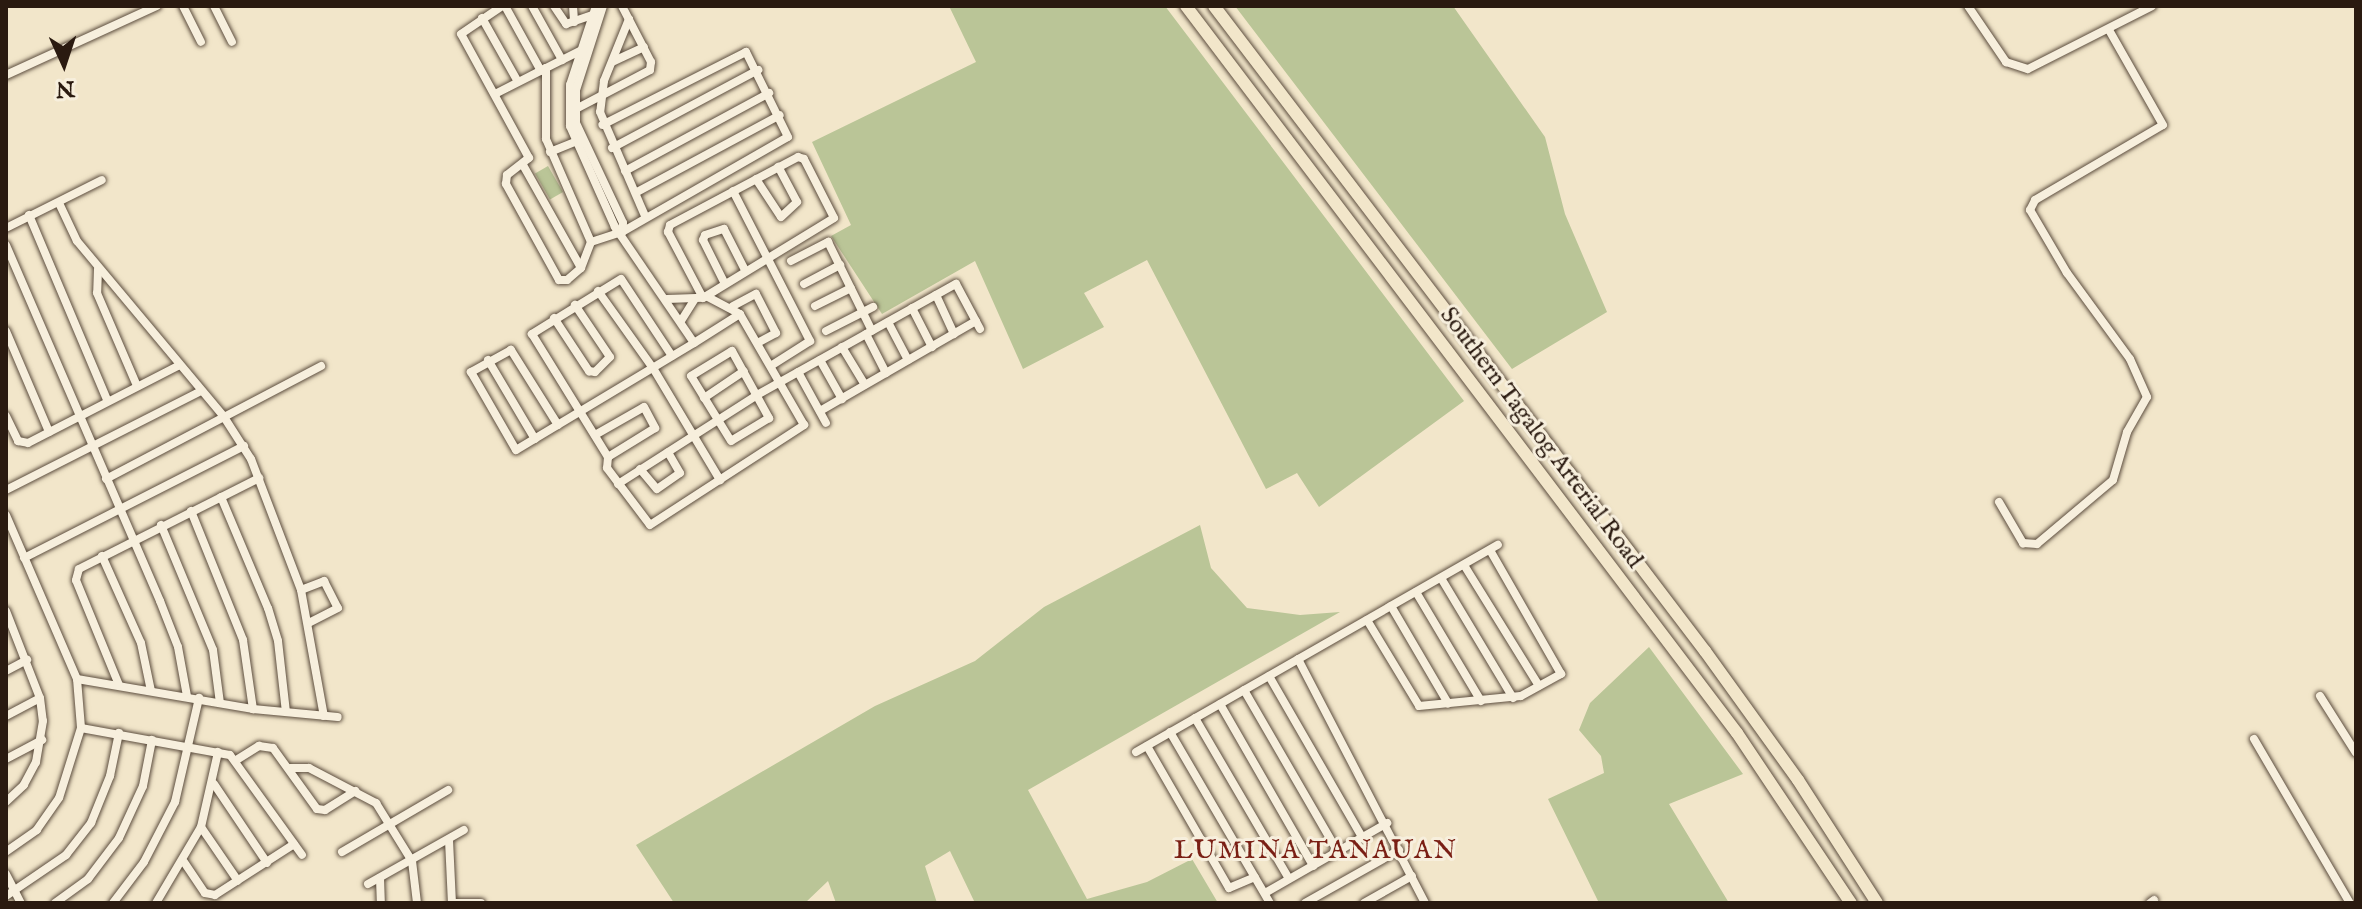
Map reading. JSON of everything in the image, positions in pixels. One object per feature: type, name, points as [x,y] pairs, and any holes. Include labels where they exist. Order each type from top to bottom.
[{"type":"highway","name":"Southern Tagalog Arterial Road","points":[[1186,6],[1737,733],[1851,903]]},
{"type":"highway","name":"Southern Tagalog Arterial Road","points":[[1214,6],[1705,651],[1798,780],[1877,903]]},
{"type":"street","points":[[6,75],[157,6]]},
{"type":"street","points":[[183,6],[201,42]]},
{"type":"street","points":[[214,6],[232,42]]},
{"type":"street","points":[[503,6],[544,70],[543,121],[550,152],[591,242],[581,268],[567,280],[559,280],[506,184],[507,175],[529,158],[461,34],[503,6]]},
{"type":"street","points":[[532,6],[562,60]]},
{"type":"street","points":[[554,6],[564,24],[599,9]]},
{"type":"street","points":[[573,6],[574,22]]},
{"type":"street","points":[[572,111],[650,70],[644,47],[622,6]]},
{"type":"street","points":[[1968,6],[2006,62],[2019,69],[2109,30],[2152,6]]},
{"type":"street","points":[[599,9],[572,111],[578,141],[599,182],[615,227],[622,232],[694,343]]},
{"type":"street","points":[[482,18],[518,82]]},
{"type":"street","points":[[629,19],[600,96],[602,125],[637,192],[645,216]]},
{"type":"street","points":[[1999,502],[2023,543],[2037,544],[2113,480],[2127,432],[2147,397],[2130,359],[2067,273],[2030,210],[2035,200],[2163,125],[2109,30]]},
{"type":"street","points":[[495,94],[587,47]]},
{"type":"street","points":[[614,61],[644,47]]},
{"type":"street","points":[[591,242],[622,232],[645,216],[784,141],[788,131],[746,52],[602,125]]},
{"type":"street","points":[[612,148],[758,70]]},
{"type":"street","points":[[625,171],[769,93]]},
{"type":"street","points":[[637,192],[780,115]]},
{"type":"street","points":[[550,152],[578,141]]},
{"type":"street","points":[[681,321],[701,298],[724,282],[835,216],[804,159],[798,157],[778,167],[668,227],[701,298]]},
{"type":"street","points":[[523,165],[581,268]]},
{"type":"street","points":[[756,179],[781,217],[797,202],[778,167]]},
{"type":"street","points":[[6,228],[102,180]]},
{"type":"street","points":[[733,191],[810,343],[772,365]]},
{"type":"street","points":[[59,203],[77,241],[98,269],[199,392],[224,417],[244,446],[301,590],[324,716]]},
{"type":"street","points":[[29,215],[107,400]]},
{"type":"street","points":[[724,282],[703,240],[705,235],[724,229],[745,270]]},
{"type":"street","points":[[791,261],[828,242],[863,312],[886,373]]},
{"type":"street","points":[[6,245],[178,647],[187,696]]},
{"type":"street","points":[[804,284],[840,265]]},
{"type":"street","points":[[98,269],[97,293],[137,386]]},
{"type":"street","points":[[608,457],[532,336],[554,318],[617,279],[625,281],[672,356]]},
{"type":"street","points":[[618,484],[757,395],[956,284],[978,325],[954,334],[820,411]]},
{"type":"street","points":[[815,306],[851,288]]},
{"type":"street","points":[[598,291],[653,368],[720,480]]},
{"type":"street","points":[[733,306],[756,294],[776,333],[759,342]]},
{"type":"street","points":[[936,295],[954,334]]},
{"type":"street","points":[[595,435],[644,407],[655,428],[608,457],[605,464],[650,525],[804,425],[759,342],[733,306],[701,298],[667,299]]},
{"type":"street","points":[[554,318],[589,371],[595,372],[610,357],[575,305]]},
{"type":"street","points":[[826,331],[873,307]]},
{"type":"street","points":[[912,308],[932,347]]},
{"type":"street","points":[[558,425],[511,350],[488,360],[470,376],[512,450],[535,439],[694,343],[740,314]]},
{"type":"street","points":[[888,322],[908,360]]},
{"type":"street","points":[[6,331],[49,432]]},
{"type":"street","points":[[842,347],[865,385]]},
{"type":"street","points":[[732,351],[744,371],[768,419],[731,441],[692,374],[732,351]]},
{"type":"street","points":[[488,360],[535,439]]},
{"type":"street","points":[[820,360],[842,399]]},
{"type":"street","points":[[6,416],[22,443],[178,366]]},
{"type":"street","points":[[106,479],[321,366]]},
{"type":"street","points":[[704,398],[744,371]]},
{"type":"street","points":[[798,372],[826,423]]},
{"type":"street","points":[[6,490],[199,392]]},
{"type":"street","points":[[24,558],[244,446]]},
{"type":"street","points":[[640,469],[655,490],[668,483],[680,473],[668,452]]},
{"type":"street","points":[[119,685],[76,580],[79,569],[259,478]]},
{"type":"street","points":[[221,497],[268,608],[278,641],[286,712]]},
{"type":"street","points":[[191,511],[243,640],[253,709]]},
{"type":"street","points":[[6,515],[11,538],[24,558],[77,679],[81,728],[59,798],[37,830],[6,852]]},
{"type":"street","points":[[161,525],[213,650],[220,703]]},
{"type":"street","points":[[1136,752],[1391,606],[1494,548],[1562,668],[1561,674],[1513,698],[1419,706],[1367,620]]},
{"type":"street","points":[[102,556],[141,643],[151,691]]},
{"type":"street","points":[[1464,565],[1539,686]]},
{"type":"street","points":[[1441,578],[1513,698]]},
{"type":"street","points":[[301,590],[324,581],[338,608],[309,623]]},
{"type":"street","points":[[1416,592],[1481,701]]},
{"type":"street","points":[[1391,606],[1448,703]]},
{"type":"street","points":[[6,611],[10,629],[27,660],[40,698],[42,740],[28,778],[6,802]]},
{"type":"street","points":[[1298,659],[1387,823],[1424,903]]},
{"type":"street","points":[[6,671],[27,660]]},
{"type":"street","points":[[1269,676],[1362,837]]},
{"type":"street","points":[[77,679],[253,709],[338,717]]},
{"type":"street","points":[[1244,690],[1338,852]]},
{"type":"street","points":[[2320,696],[2356,753]]},
{"type":"street","points":[[6,716],[40,698]]},
{"type":"street","points":[[117,902],[144,862],[175,802],[199,698]]},
{"type":"street","points":[[1220,704],[1313,866]]},
{"type":"street","points":[[1195,718],[1289,879]]},
{"type":"street","points":[[81,728],[218,752],[238,759],[302,855]]},
{"type":"street","points":[[1170,732],[1270,903]]},
{"type":"street","points":[[6,896],[66,855],[91,823],[110,776],[119,733]]},
{"type":"street","points":[[2254,739],[2350,903]]},
{"type":"street","points":[[6,759],[42,740]]},
{"type":"street","points":[[55,903],[88,879],[119,838],[143,786],[152,740]]},
{"type":"street","points":[[238,759],[266,746],[290,768],[317,809],[325,810],[355,791]]},
{"type":"street","points":[[1147,746],[1229,888],[1255,877]]},
{"type":"street","points":[[156,903],[184,862],[201,827],[214,784],[218,752]]},
{"type":"street","points":[[290,768],[309,768],[376,803],[412,861],[417,903]]},
{"type":"street","points":[[214,784],[267,863]]},
{"type":"street","points":[[342,852],[448,790]]},
{"type":"street","points":[[1265,893],[1387,823]]},
{"type":"street","points":[[201,827],[238,881]]},
{"type":"street","points":[[368,884],[464,830]]},
{"type":"street","points":[[449,840],[453,903],[481,903]]},
{"type":"street","points":[[184,862],[210,896],[294,844]]},
{"type":"street","points":[[1305,903],[1399,850]]},
{"type":"street","points":[[6,874],[21,903]]},
{"type":"street","points":[[1364,903],[1412,876]]},
{"type":"street","points":[[380,878],[381,903]]},
{"type":"green space","points":[[949,6],[1165,6],[1464,401],[1319,507],[1297,473],[1266,489],[1147,260],[1084,293],[1104,327],[1023,369],[975,261],[882,314],[831,236],[851,225],[812,142],[976,62]]},
{"type":"green space","points":[[1235,6],[1453,6],[1545,137],[1565,214],[1607,312],[1512,369]]},
{"type":"green space","points":[[548,166],[563,192],[550,199],[535,174]]},
{"type":"green space","points":[[1200,525],[1211,568],[1247,608],[1300,615],[1340,612],[1028,790],[1087,899],[1147,882],[1192,859],[1218,903],[975,903],[950,851],[925,866],[937,903],[836,903],[828,881],[805,903],[674,903],[636,845],[875,706],[975,661],[1044,607]]},
{"type":"green space","points":[[1649,647],[1743,774],[1669,804],[1729,903],[1599,903],[1548,799],[1604,773],[1601,756],[1579,730],[1590,703]]},
{"type":"district","name":"LUMINA TANAUAN","points":[[1316,851]]}]
